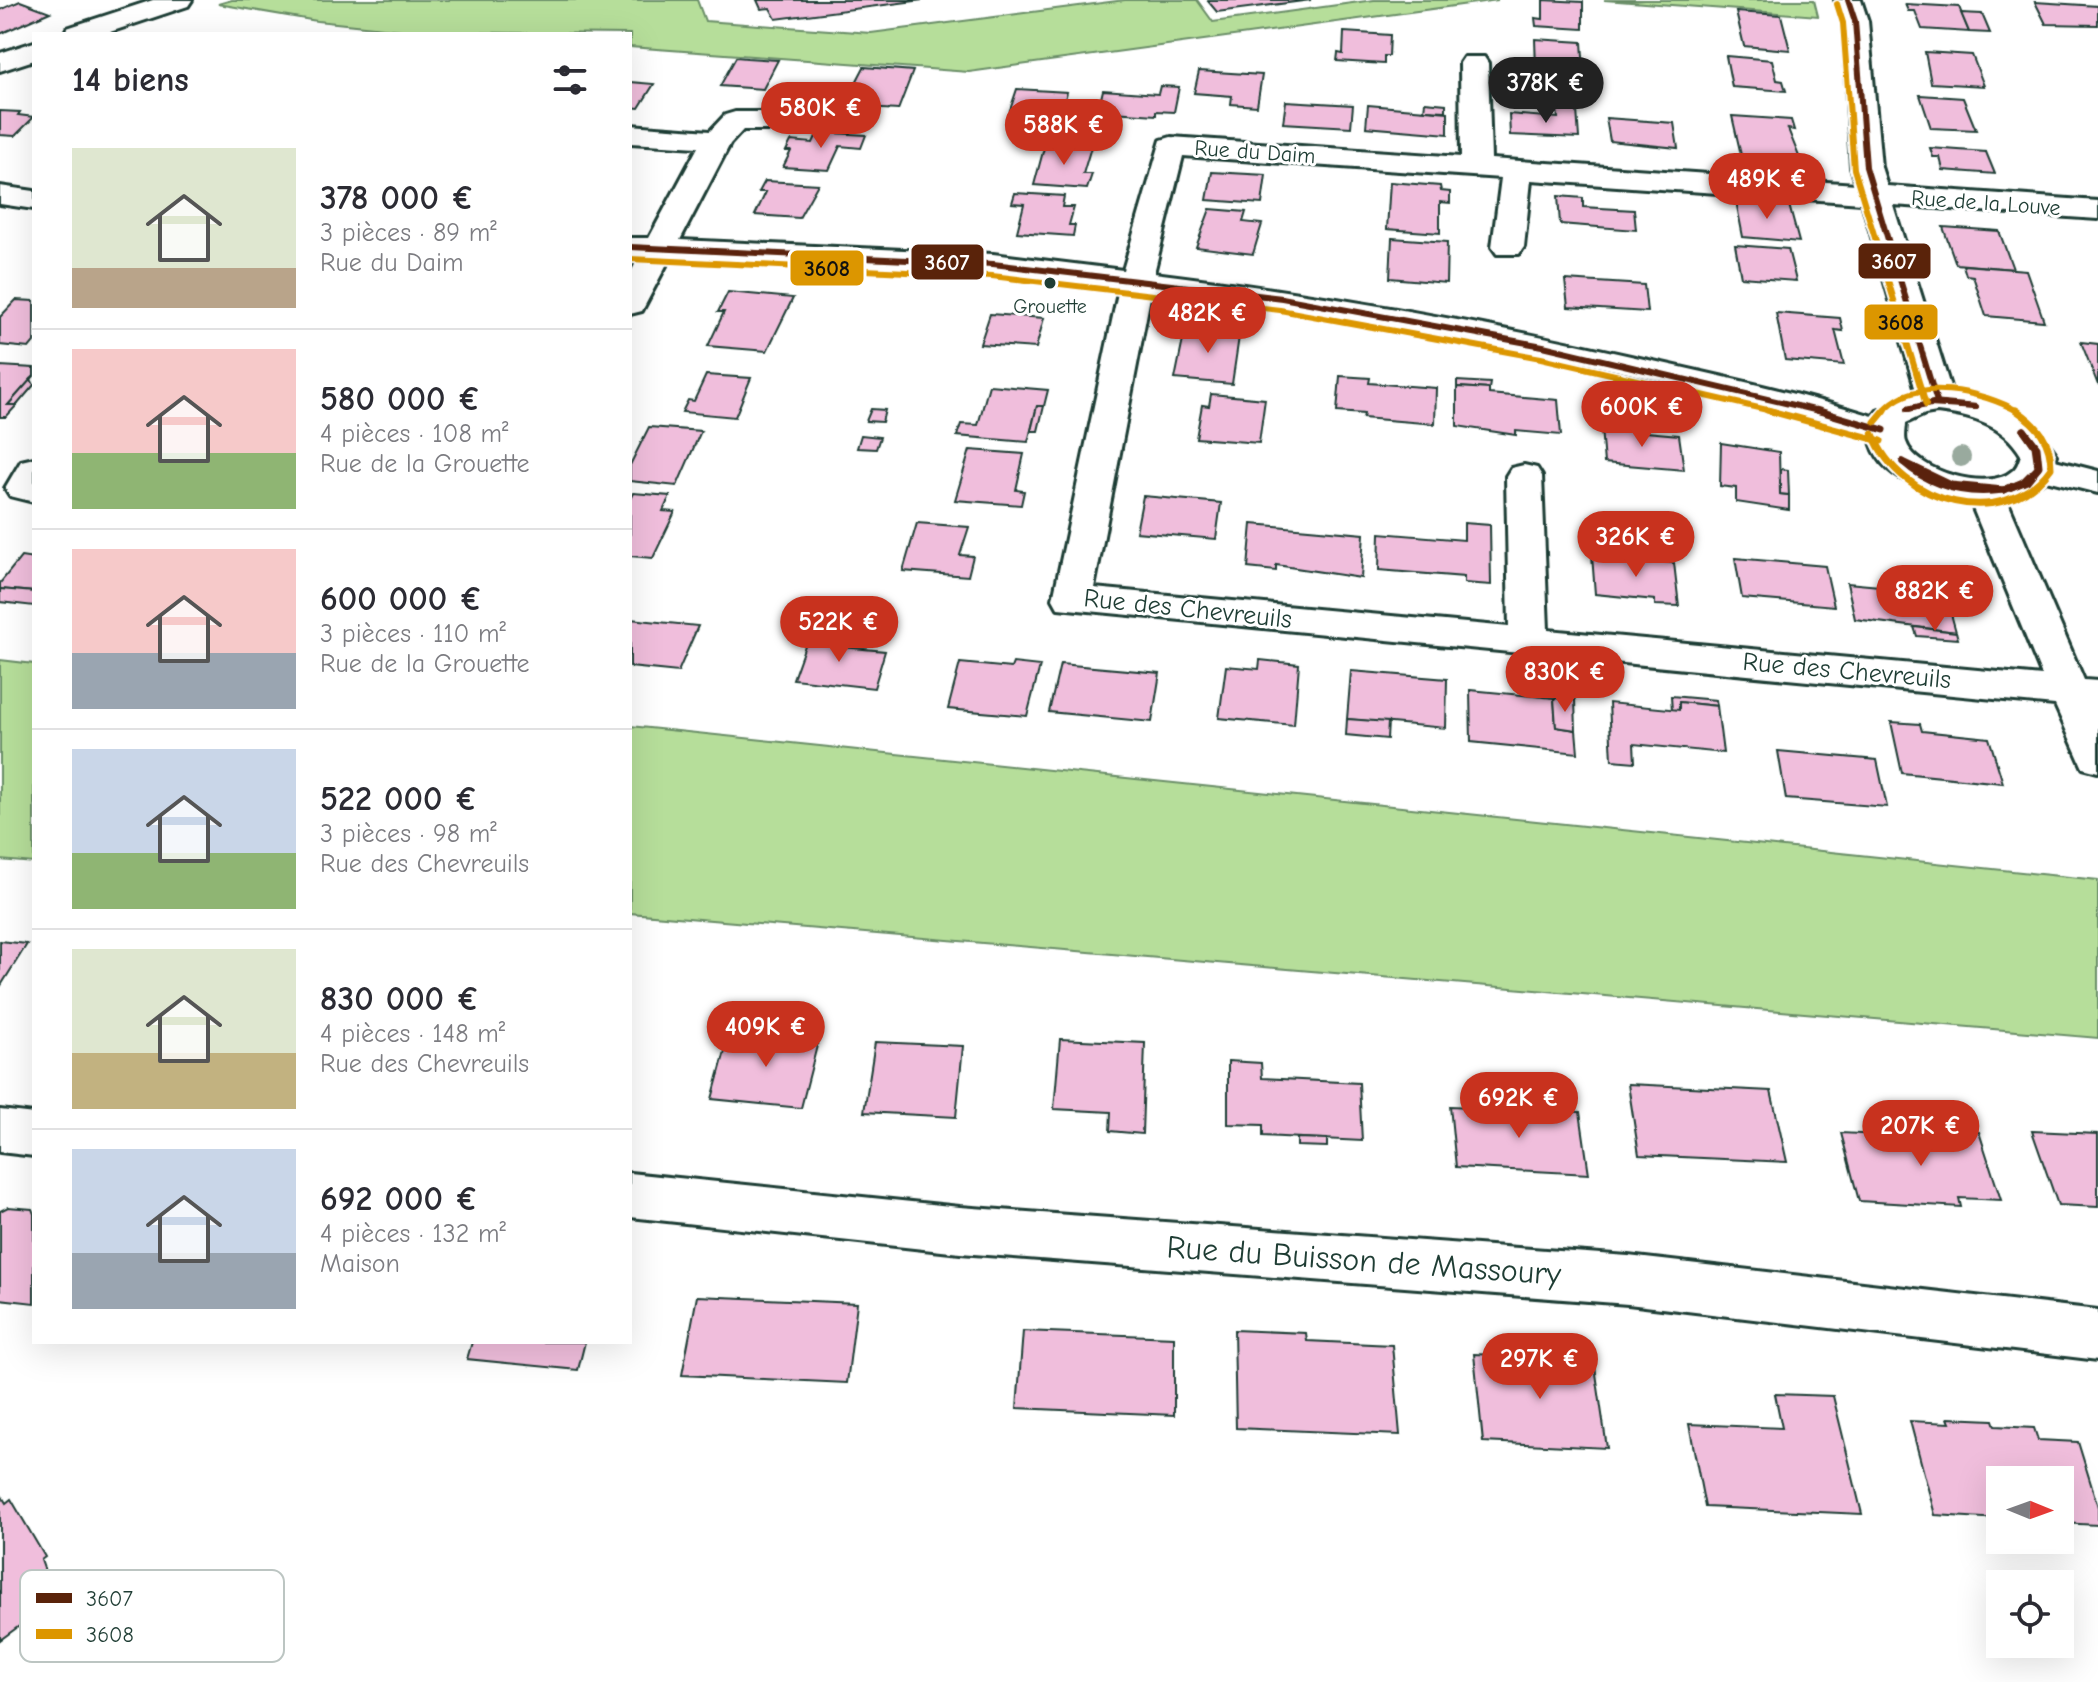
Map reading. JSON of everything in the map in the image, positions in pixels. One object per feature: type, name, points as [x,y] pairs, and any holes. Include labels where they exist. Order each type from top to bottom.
[{"type":"street","points":[[83,32],[179,0]]},
{"type":"street","points":[[1848,0],[1855,21],[1866,167],[1937,402]]},
{"type":"street","points":[[2,61],[32,51]]},
{"type":"street","points":[[1474,63],[1476,166]]},
{"type":"street","points":[[632,297],[645,248],[717,140],[735,121],[813,121]]},
{"type":"street","points":[[632,134],[717,140]]},
{"type":"street","name":"Rue du Daim","points":[[1137,279],[1171,146],[1874,194]]},
{"type":"street","points":[[1508,247],[1517,168]]},
{"type":"street","name":"Rue de la Louve","points":[[1874,194],[2098,210]]},
{"type":"street","points":[[0,195],[32,200]]},
{"type":"street","points":[[645,248],[993,264],[1282,298],[1543,346],[1798,404],[1884,430]]},
{"type":"street","name":"Rue des Chevreuils","points":[[1137,279],[1072,599],[2084,693]]},
{"type":"street","points":[[1937,402],[1982,409],[2020,429],[2039,455],[2038,467],[2021,485],[1985,491],[1953,487],[1922,476],[1893,454],[1884,430],[1889,418],[1900,409],[1937,402]]},
{"type":"street","points":[[2038,467],[2098,482]]},
{"type":"street","points":[[32,472],[23,488],[32,490]]},
{"type":"street","points":[[1524,476],[1529,642]]},
{"type":"street","points":[[1985,491],[2006,548],[2084,693],[2098,757]]},
{"type":"street","points":[[0,1131],[32,1135]]},
{"type":"street","name":"Rue du Buisson de Massoury","points":[[632,1195],[960,1230],[1628,1280],[2098,1335]]},
{"type":"green space","points":[[232,0],[697,0],[705,21],[871,33],[1125,0],[1197,0],[1213,22],[1374,0],[1498,0],[969,72],[632,47],[632,32],[421,32],[317,21],[218,4]]},
{"type":"green space","points":[[1604,0],[1814,0],[1818,16]]},
{"type":"green space","points":[[0,660],[32,664],[32,863],[0,860]]},
{"type":"green space","points":[[632,726],[2098,880],[2098,1038],[632,913]]},
{"type":"building","points":[[757,0],[923,0],[776,19],[770,8],[761,9]]},
{"type":"building","points":[[1207,0],[1311,0],[1217,12]]},
{"type":"building","points":[[1543,0],[1583,2],[1583,29],[1536,26],[1535,18],[1543,19]]},
{"type":"building","points":[[20,1],[50,12],[0,34],[0,10]]},
{"type":"building","points":[[2035,2],[2098,6],[2098,25],[2046,24]]},
{"type":"building","points":[[1905,4],[1959,7],[1969,32],[1922,29],[1915,11],[1908,11]]},
{"type":"building","points":[[1736,12],[1781,15],[1790,50],[1744,46]]},
{"type":"building","points":[[1961,13],[1982,14],[1990,33],[1969,32]]},
{"type":"building","points":[[1344,32],[1390,35],[1389,56],[1384,56],[1384,64],[1337,61],[1338,53],[1343,54]]},
{"type":"building","points":[[1535,39],[1582,42],[1584,72],[1536,68]]},
{"type":"building","points":[[1925,52],[1972,55],[1984,86],[1931,83]]},
{"type":"building","points":[[1726,56],[1772,60],[1777,80],[1783,81],[1786,91],[1732,87]]},
{"type":"building","points":[[736,57],[778,60],[763,89],[720,86]]},
{"type":"building","points":[[864,67],[913,71],[898,110],[851,107],[857,94],[850,94]]},
{"type":"building","points":[[1199,71],[1262,75],[1257,106],[1231,104],[1232,96],[1194,93]]},
{"type":"building","points":[[632,82],[654,84],[639,108],[632,107]]},
{"type":"building","points":[[1160,86],[1179,87],[1174,112],[1156,111],[1156,115],[1098,111],[1103,90],[1158,94]]},
{"type":"building","points":[[1017,89],[1067,92],[1062,111],[1010,110]]},
{"type":"building","points":[[1920,95],[1963,98],[1976,130],[1931,128]]},
{"type":"building","points":[[1286,101],[1353,105],[1351,127],[1283,123]]},
{"type":"building","points":[[1425,102],[1446,104],[1446,111],[1424,110]]},
{"type":"building","points":[[1368,105],[1448,112],[1448,134],[1366,127]]},
{"type":"building","points":[[1557,109],[1577,110],[1579,138],[1510,135],[1509,114],[1558,118]]},
{"type":"building","points":[[0,111],[20,112],[18,115],[32,117],[15,136],[0,135]]},
{"type":"building","points":[[1732,116],[1791,120],[1794,130],[1788,129],[1800,159],[1741,155]]},
{"type":"building","points":[[1606,118],[1674,123],[1678,148],[1610,141]]},
{"type":"building","points":[[818,132],[866,135],[861,148],[840,146],[829,170],[783,167],[791,151],[786,151],[791,141],[813,143]]},
{"type":"building","points":[[1045,144],[1091,147],[1083,174],[1092,174],[1087,189],[1034,185]]},
{"type":"building","points":[[1930,148],[1986,152],[1995,174],[1943,170],[1940,157],[1933,157]]},
{"type":"building","points":[[1212,172],[1266,175],[1262,204],[1207,200]]},
{"type":"building","points":[[765,181],[818,184],[799,218],[755,215],[766,192],[759,192]]},
{"type":"building","points":[[1390,182],[1440,186],[1441,191],[1450,192],[1450,203],[1440,202],[1440,233],[1387,229]]},
{"type":"building","points":[[1015,193],[1064,196],[1062,207],[1074,207],[1069,225],[1075,225],[1073,236],[1017,232],[1024,204],[1012,203]]},
{"type":"building","points":[[1558,196],[1583,198],[1583,207],[1634,210],[1636,230],[1560,224]]},
{"type":"building","points":[[1736,201],[1789,205],[1799,242],[1743,237]]},
{"type":"building","points":[[1210,209],[1246,212],[1243,222],[1262,224],[1253,254],[1196,247]]},
{"type":"building","points":[[1943,227],[1999,231],[2013,269],[1956,264]]},
{"type":"building","points":[[1392,238],[1447,242],[1446,283],[1390,278]]},
{"type":"building","points":[[1735,245],[1788,249],[1796,281],[1741,277]]},
{"type":"building","points":[[1963,265],[2026,270],[2044,321],[1986,316],[1973,276],[1966,275]]},
{"type":"building","points":[[1565,280],[1644,285],[1647,312],[1568,307]]},
{"type":"building","points":[[728,292],[793,298],[767,351],[708,346],[724,312],[718,312]]},
{"type":"building","points":[[16,300],[32,301],[32,344],[29,348],[0,345],[0,317]]},
{"type":"building","points":[[1776,313],[1840,318],[1843,331],[1835,330],[1844,365],[1785,360]]},
{"type":"building","points":[[990,314],[1044,318],[1036,348],[980,344]]},
{"type":"building","points":[[1186,325],[1240,330],[1232,384],[1175,379]]},
{"type":"building","points":[[2081,342],[2098,344],[2098,385]]},
{"type":"building","points":[[0,366],[32,368],[32,378],[8,405],[17,405],[6,417],[0,417]]},
{"type":"building","points":[[706,375],[751,378],[735,417],[682,412],[688,400],[694,401]]},
{"type":"building","points":[[1340,376],[1370,378],[1369,383],[1436,388],[1435,424],[1363,418],[1364,414],[1337,412]]},
{"type":"building","points":[[31,379],[32,387],[17,405],[8,405]]},
{"type":"building","points":[[1457,381],[1490,383],[1489,389],[1457,387]]},
{"type":"building","points":[[989,385],[1048,390],[1044,406],[1037,406],[1028,442],[957,436],[961,424],[978,425]]},
{"type":"building","points":[[1457,387],[1489,389],[1489,394],[1558,400],[1561,435],[1516,431],[1516,435],[1457,426]]},
{"type":"building","points":[[1211,394],[1265,399],[1259,443],[1196,438],[1202,405],[1209,406]]},
{"type":"building","points":[[1037,406],[1044,406],[1038,431],[1031,431]]},
{"type":"building","points":[[871,409],[885,410],[882,422],[866,421]]},
{"type":"building","points":[[649,427],[701,431],[677,486],[632,481],[632,461]]},
{"type":"building","points":[[1601,428],[1679,435],[1684,470],[1604,463]]},
{"type":"building","points":[[861,435],[880,437],[876,449],[857,448]]},
{"type":"building","points":[[1721,443],[1779,452],[1780,494],[1789,495],[1789,510],[1736,502],[1736,488],[1720,486]]},
{"type":"building","points":[[970,450],[1024,454],[1016,490],[1024,491],[1021,505],[955,500]]},
{"type":"building","points":[[1780,469],[1788,470],[1789,495],[1780,494]]},
{"type":"building","points":[[632,495],[670,496],[663,511],[675,512],[653,558],[632,556]]},
{"type":"building","points":[[1143,496],[1221,503],[1216,539],[1136,532]]},
{"type":"building","points":[[917,523],[969,527],[960,555],[973,556],[968,576],[903,571]]},
{"type":"building","points":[[1464,523],[1490,525],[1491,585],[1464,583],[1464,577],[1379,570],[1380,533],[1464,540]]},
{"type":"building","points":[[1252,524],[1364,534],[1361,578],[1276,565],[1276,571],[1248,568]]},
{"type":"building","points":[[1592,555],[1674,563],[1679,606],[1655,605],[1655,600],[1595,594]]},
{"type":"building","points":[[21,557],[32,559],[32,592],[0,589],[0,583]]},
{"type":"building","points":[[1735,558],[1825,566],[1834,606],[1742,598]]},
{"type":"building","points":[[1847,583],[1945,592],[1956,632],[1855,619]]},
{"type":"building","points":[[0,589],[32,592],[32,606],[0,602]]},
{"type":"building","points":[[632,619],[698,626],[678,672],[632,667]]},
{"type":"building","points":[[1914,627],[1956,632],[1958,639],[1917,636]]},
{"type":"building","points":[[808,637],[834,640],[832,646],[885,651],[874,688],[793,679]]},
{"type":"building","points":[[1260,660],[1299,664],[1294,725],[1219,718],[1226,666],[1259,669]]},
{"type":"building","points":[[960,663],[1011,668],[1013,663],[1040,666],[1027,716],[948,709]]},
{"type":"building","points":[[1060,664],[1160,673],[1152,722],[1049,712]]},
{"type":"building","points":[[1351,671],[1447,679],[1446,728],[1347,719]]},
{"type":"building","points":[[1470,690],[1554,698],[1556,727],[1576,730],[1578,753],[1471,742]]},
{"type":"building","points":[[1671,696],[1716,700],[1717,706],[1679,702],[1679,710],[1672,710]]},
{"type":"building","points":[[1554,698],[1575,700],[1576,730],[1556,727]]},
{"type":"building","points":[[1679,702],[1717,706],[1723,753],[1634,744],[1635,762],[1612,760],[1609,703],[1679,710]]},
{"type":"building","points":[[1347,719],[1388,722],[1387,739],[1346,735]]},
{"type":"building","points":[[1891,722],[1920,724],[1922,731],[1989,738],[2003,783],[1902,773]]},
{"type":"building","points":[[1778,751],[1877,760],[1887,807],[1786,799]]},
{"type":"building","points":[[0,941],[27,944],[0,987]]},
{"type":"building","points":[[731,1029],[819,1038],[801,1108],[712,1099]]},
{"type":"building","points":[[1060,1039],[1145,1043],[1142,1134],[1110,1131],[1111,1112],[1054,1109]]},
{"type":"building","points":[[875,1042],[963,1046],[956,1117],[864,1112]]},
{"type":"building","points":[[1228,1061],[1261,1063],[1262,1078],[1359,1083],[1362,1141],[1263,1136],[1263,1125],[1228,1124]]},
{"type":"building","points":[[1628,1084],[1771,1091],[1787,1162],[1639,1155]]},
{"type":"building","points":[[1450,1106],[1580,1112],[1589,1174],[1456,1167]]},
{"type":"building","points":[[1937,1129],[1979,1132],[2001,1200],[1959,1198],[1961,1207],[1859,1201],[1841,1133],[1939,1138]]},
{"type":"building","points":[[2032,1131],[2098,1134],[2098,1207],[2058,1205]]},
{"type":"building","points":[[1297,1138],[1327,1139],[1327,1147],[1297,1146]]},
{"type":"building","points":[[8,1207],[32,1209],[32,1303],[0,1299],[0,1211]]},
{"type":"building","points":[[697,1296],[857,1303],[847,1383],[682,1375]]},
{"type":"building","points":[[1234,1330],[1306,1333],[1307,1341],[1392,1345],[1400,1435],[1236,1428]]},
{"type":"building","points":[[1023,1331],[1174,1337],[1174,1415],[1017,1408]]},
{"type":"building","points":[[471,1344],[584,1344],[578,1370],[467,1359]]},
{"type":"building","points":[[1474,1354],[1594,1360],[1607,1448],[1483,1442]]},
{"type":"building","points":[[1775,1394],[1833,1396],[1862,1514],[1705,1507],[1689,1424],[1782,1428]]},
{"type":"building","points":[[1948,1418],[1993,1420],[1995,1426],[2034,1428],[2038,1440],[2078,1442],[2098,1507],[2098,1525],[2074,1524],[2074,1466],[1986,1466],[1986,1518],[1935,1515],[1910,1421],[1950,1423]]},
{"type":"building","points":[[0,1493],[6,1503],[11,1499],[45,1557],[41,1560],[44,1570],[20,1570],[20,1625],[0,1640]]},
{"type":"transit line","name":"3607","points":[[1848,0],[1855,21],[1866,167],[1937,402]]},
{"type":"transit line","name":"3608","points":[[1837,4],[1843,23],[1854,169],[1926,405]]},
{"type":"transit line","name":"3607","points":[[632,247],[993,264],[1282,298],[1543,346],[1798,404],[1884,430]]},
{"type":"transit line","name":"3608","points":[[632,259],[992,276],[1280,310],[1541,358],[1795,416],[1881,441]]},
{"type":"transit line","name":"3608","points":[[1873,434],[1883,457],[1898,475],[1935,496],[1957,502],[2001,503],[2022,497],[2039,485],[2051,468],[2049,444],[2037,425],[2017,410],[1991,399],[1964,392],[1935,391],[1910,395],[1889,405],[1875,422]]},
{"type":"transit line","name":"3607","points":[[1908,409],[1933,403],[1976,407]]},
{"type":"transit line","name":"3607","points":[[1908,409],[1930,404],[1976,407]]},
{"type":"transit line","name":"3607","points":[[2004,490],[2023,482],[2038,467],[2035,446],[2024,430]]},
{"type":"transit line","name":"3607","points":[[2004,490],[2027,481],[2039,466],[2037,447],[2024,430]]},
{"type":"transit line","name":"3607","points":[[1903,462],[1951,485],[2004,490]]},
{"type":"transit line","name":"3607","points":[[1903,462],[1924,478],[1950,488],[1977,492],[2004,490]]},
{"type":"place","name":"Grouette","points":[[1050,283]]}]
